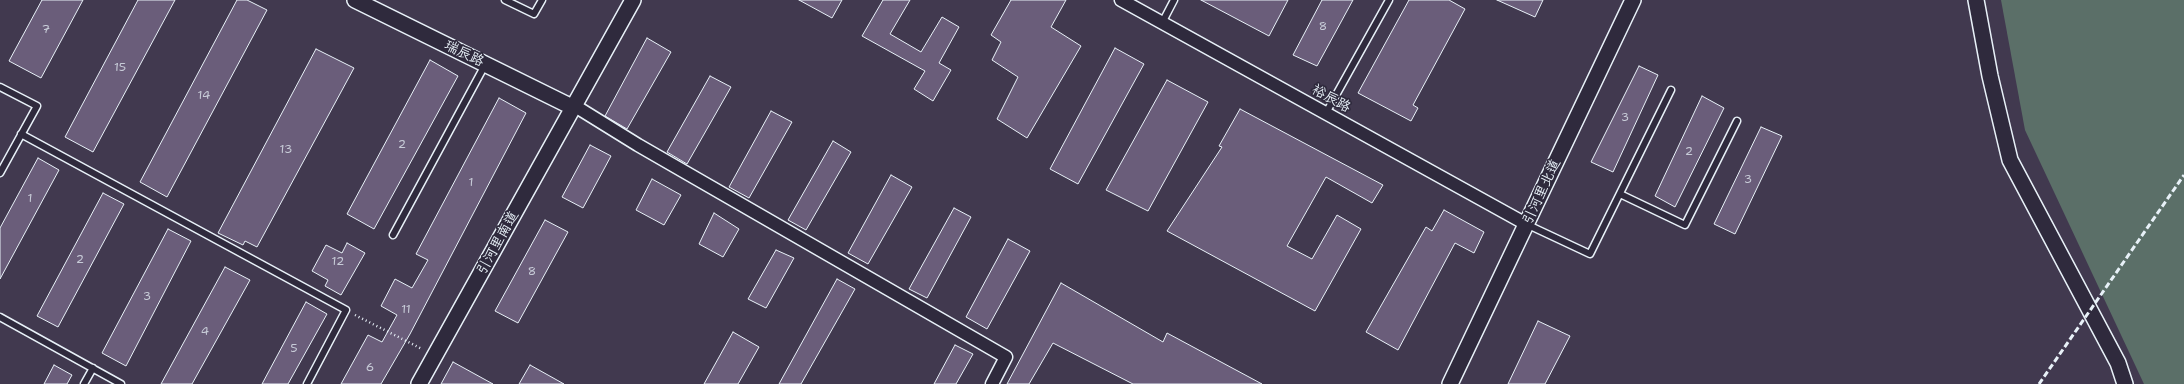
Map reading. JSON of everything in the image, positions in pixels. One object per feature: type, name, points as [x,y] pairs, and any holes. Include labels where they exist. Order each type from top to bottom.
[{"type":"street","name":"瑞辰路","points":[[354,0],[487,61]]},
{"type":"street","name":"瑞辰路","points":[[371,0],[575,105]]},
{"type":"street","name":"引河里南道","points":[[419,384],[633,0]]},
{"type":"street","name":"裕辰路","points":[[1121,0],[1526,224]]},
{"type":"street","name":"引河里北道","points":[[1450,384],[1633,0]]},
{"type":"street","points":[[1976,0],[1990,76],[2010,160],[2118,363],[2125,384]]},
{"type":"street","points":[[575,105],[638,145],[1006,357],[992,384]]},
{"type":"lane","points":[[505,0],[534,14],[542,0]]},
{"type":"lane","points":[[1162,23],[1174,0]]},
{"type":"lane","points":[[1326,114],[1389,0]]},
{"type":"lane","points":[[393,235],[487,61]]},
{"type":"lane","points":[[0,87],[37,106],[0,173]]},
{"type":"lane","points":[[1526,224],[1590,254],[1671,90]]},
{"type":"lane","points":[[1620,194],[1685,225],[1737,121]]},
{"type":"lane","points":[[21,134],[346,310],[307,384]]},
{"type":"lane","points":[[0,316],[121,384]]},
{"type":"lane","points":[[84,384],[93,368]]},
{"type":"path","points":[[346,310],[434,356]]},
{"type":"green space","points":[[2001,0],[2184,0],[2184,384],[2144,384],[2025,130]]},
{"type":"building","points":[[42,0],[83,0],[41,78],[9,61]]},
{"type":"building","points":[[138,0],[175,0],[93,152],[65,137]]},
{"type":"building","points":[[237,0],[247,0],[267,10],[167,197],[140,182]]},
{"type":"building","points":[[799,0],[842,0],[832,18]]},
{"type":"building","points":[[883,0],[910,0],[890,34],[921,52],[942,17],[959,27],[939,63],[951,70],[933,101],[914,89],[925,71],[862,36]]},
{"type":"building","points":[[1011,0],[1066,0],[1051,27],[1081,46],[1027,138],[997,119],[1018,77],[992,60],[1001,42],[991,35]]},
{"type":"building","points":[[1201,0],[1288,0],[1269,36]]},
{"type":"building","points":[[1322,0],[1353,0],[1317,66],[1293,55]]},
{"type":"building","points":[[1409,0],[1449,0],[1465,9],[1413,105],[1418,108],[1411,121],[1358,93]]},
{"type":"building","points":[[1497,0],[1543,0],[1535,17]]},
{"type":"building","points":[[647,38],[671,52],[627,129],[605,116]]},
{"type":"building","points":[[1115,48],[1144,64],[1078,184],[1050,169]]},
{"type":"building","points":[[316,49],[354,68],[257,247],[245,241],[243,245],[218,233]]},
{"type":"building","points":[[430,60],[458,76],[374,229],[347,214]]},
{"type":"building","points":[[1639,66],[1658,75],[1613,172],[1591,162]]},
{"type":"building","points":[[710,76],[731,87],[687,164],[667,152]]},
{"type":"building","points":[[1167,80],[1208,102],[1148,211],[1106,190]]},
{"type":"building","points":[[1702,96],[1724,108],[1675,207],[1655,196]]},
{"type":"building","points":[[499,98],[526,113],[410,334],[381,384],[341,384],[368,335],[382,342],[397,315],[381,306],[395,279],[412,288],[428,260],[416,254]]},
{"type":"building","points":[[1240,109],[1383,185],[1372,203],[1326,177],[1287,246],[1312,259],[1337,215],[1361,229],[1315,311],[1167,231],[1222,147],[1219,146]]},
{"type":"building","points":[[771,111],[792,122],[749,198],[729,187]]},
{"type":"building","points":[[1761,127],[1782,136],[1735,234],[1714,224]]},
{"type":"building","points":[[833,141],[851,152],[806,230],[788,220]]},
{"type":"building","points":[[590,145],[611,156],[583,208],[562,197]]},
{"type":"building","points":[[38,158],[59,170],[0,279],[0,228]]},
{"type":"building","points":[[891,175],[912,187],[868,264],[848,253]]},
{"type":"building","points":[[652,179],[681,195],[664,225],[636,210]]},
{"type":"building","points":[[103,193],[124,204],[58,327],[37,316]]},
{"type":"building","points":[[954,208],[971,217],[927,298],[909,289]]},
{"type":"building","points":[[1444,210],[1484,232],[1474,253],[1455,243],[1398,350],[1366,332],[1426,227],[1432,231]]},
{"type":"building","points":[[714,213],[739,229],[723,257],[699,244]]},
{"type":"building","points":[[545,220],[568,232],[518,323],[495,311]]},
{"type":"building","points":[[168,229],[191,241],[126,366],[102,353]]},
{"type":"building","points":[[1008,239],[1030,251],[987,329],[966,317]]},
{"type":"building","points":[[347,243],[365,253],[341,295],[325,286],[328,280],[312,271],[326,245],[342,253]]},
{"type":"building","points":[[776,250],[794,258],[766,308],[748,299]]},
{"type":"building","points":[[225,267],[250,280],[192,384],[161,384]]},
{"type":"building","points":[[837,279],[855,289],[801,384],[779,384]]},
{"type":"building","points":[[1061,283],[1163,342],[1167,333],[1262,384],[1133,384],[1053,343],[1029,384],[1007,384]]},
{"type":"building","points":[[306,302],[327,314],[288,384],[262,384]]},
{"type":"building","points":[[1538,321],[1570,336],[1545,384],[1508,384]]},
{"type":"building","points":[[733,332],[759,347],[738,384],[704,384]]},
{"type":"building","points":[[955,345],[973,354],[956,384],[934,384]]},
{"type":"building","points":[[453,362],[493,384],[441,384]]},
{"type":"building","points":[[54,365],[72,375],[67,384],[44,384]]},
{"type":"building","points":[[530,365],[564,384],[519,384]]},
{"type":"railway","points":[[2039,384],[2184,175]]}]
